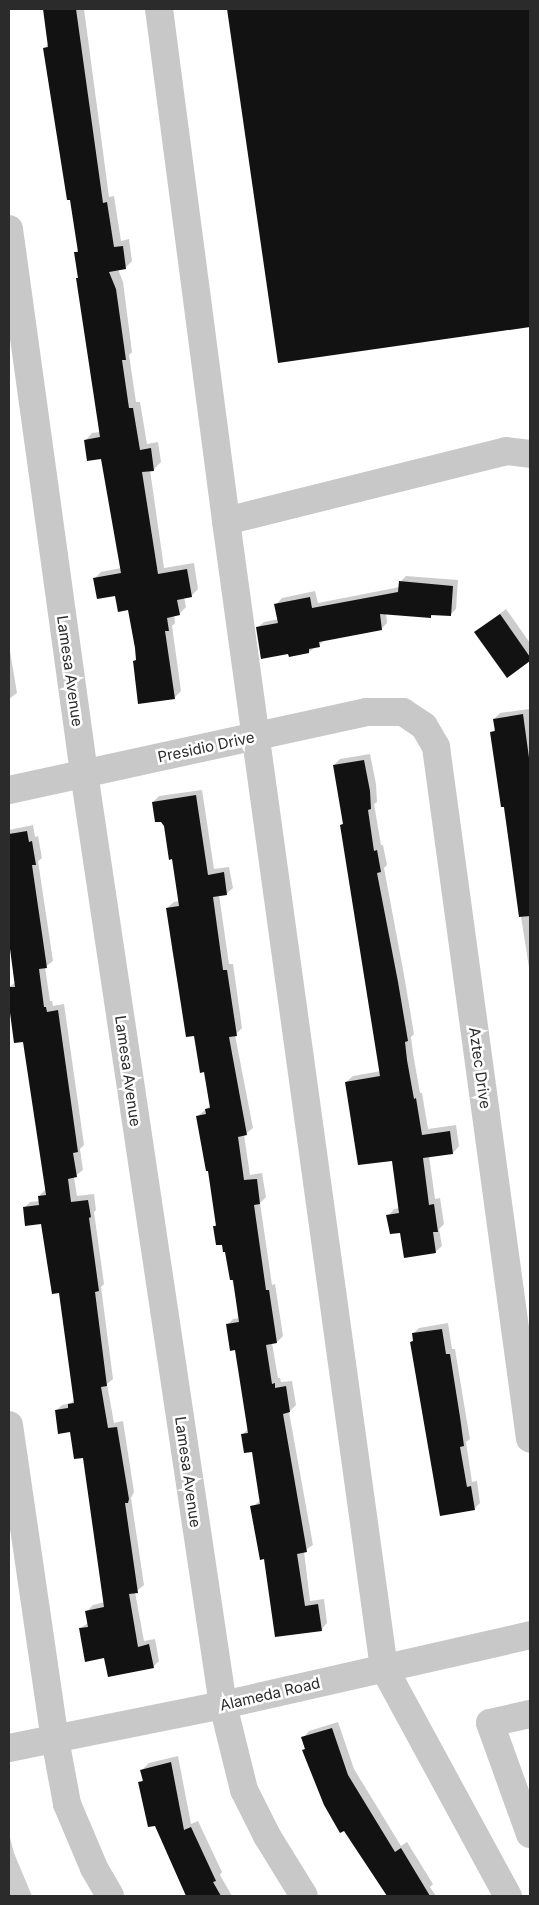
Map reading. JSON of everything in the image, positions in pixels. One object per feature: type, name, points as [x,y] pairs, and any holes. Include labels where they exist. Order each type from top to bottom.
[{"type":"street","points":[[159,9],[226,521],[384,1668],[508,1896]]},
{"type":"street","name":"Lamesa Avenue","points":[[9,229],[84,773],[223,1705],[244,1790],[267,1836],[304,1896]]},
{"type":"street","points":[[226,521],[506,451],[530,454]]},
{"type":"street","name":"Presidio Drive","points":[[9,790],[366,712],[403,712]]},
{"type":"street","name":"Aztec Drive","points":[[403,712],[424,726],[436,747],[530,1439]]},
{"type":"street","points":[[9,1425],[55,1739],[67,1804],[94,1868],[110,1896]]},
{"type":"street","name":"Alameda Road","points":[[9,1748],[223,1705],[530,1635]]},
{"type":"street","points":[[530,1714],[490,1723],[530,1834]]},
{"type":"building","points":[[43,9],[76,9],[103,203],[107,202],[114,247],[123,246],[126,269],[109,272],[116,289],[126,360],[122,360],[129,408],[133,408],[140,450],[151,448],[154,471],[142,472],[158,574],[187,569],[192,597],[177,600],[180,615],[167,618],[169,631],[165,631],[175,699],[138,704],[133,661],[136,660],[135,648],[128,610],[118,612],[115,596],[97,599],[93,578],[121,573],[101,459],[87,461],[84,440],[100,437],[76,278],[78,278],[74,252],[78,252],[70,200],[67,200],[43,48],[48,47]]},
{"type":"building","points":[[227,9],[530,9],[530,327],[278,363]]},
{"type":"building","points":[[399,581],[453,586],[451,616],[431,615],[431,618],[380,614],[382,630],[319,642],[320,647],[309,649],[309,653],[289,657],[288,654],[261,659],[256,627],[278,623],[274,604],[310,597],[312,608],[398,592]]},
{"type":"building","points":[[500,614],[530,657],[530,661],[507,678],[474,632]]},
{"type":"building","points":[[523,714],[530,765],[530,916],[519,917],[504,807],[501,807],[490,732],[495,731],[493,719]]},
{"type":"building","points":[[364,760],[370,791],[371,809],[368,810],[374,851],[377,850],[381,872],[377,873],[398,982],[408,1041],[405,1042],[407,1060],[422,1135],[450,1131],[453,1154],[423,1158],[429,1205],[434,1204],[438,1232],[433,1232],[436,1253],[404,1258],[400,1233],[390,1234],[386,1215],[399,1213],[392,1161],[358,1165],[345,1082],[380,1076],[340,825],[343,824],[333,765]]},
{"type":"building","points":[[196,795],[208,875],[224,872],[227,895],[213,897],[223,970],[227,970],[237,1036],[229,1037],[247,1135],[238,1137],[244,1180],[257,1179],[260,1204],[254,1205],[266,1290],[269,1290],[277,1343],[266,1345],[272,1384],[275,1383],[275,1388],[286,1386],[290,1412],[283,1414],[307,1552],[297,1554],[305,1606],[318,1604],[322,1631],[275,1637],[264,1559],[260,1560],[250,1506],[260,1504],[252,1452],[244,1453],[241,1434],[248,1433],[235,1350],[230,1351],[226,1324],[239,1322],[233,1280],[230,1280],[222,1245],[216,1245],[213,1226],[216,1226],[208,1171],[206,1171],[196,1116],[206,1114],[205,1109],[210,1108],[204,1072],[200,1073],[194,1036],[186,1037],[166,908],[179,906],[172,859],[169,860],[164,826],[161,822],[155,822],[152,802]]},
{"type":"building","points":[[27,831],[29,842],[32,841],[36,865],[32,865],[47,968],[39,969],[44,1007],[46,1007],[47,1012],[58,1010],[78,1152],[73,1153],[77,1177],[68,1179],[71,1202],[88,1200],[99,1291],[95,1292],[107,1386],[101,1387],[108,1428],[117,1427],[129,1499],[128,1503],[125,1503],[138,1593],[129,1594],[138,1647],[149,1644],[154,1668],[108,1677],[104,1658],[85,1662],[79,1628],[88,1627],[85,1611],[104,1607],[83,1458],[74,1459],[70,1432],[58,1434],[55,1410],[68,1408],[68,1404],[74,1403],[59,1293],[52,1294],[41,1224],[25,1226],[23,1207],[39,1205],[38,1196],[46,1195],[23,1042],[14,1043],[9,1005],[9,987],[15,987],[9,941],[9,834]]},
{"type":"building","points":[[442,1329],[446,1354],[450,1354],[460,1417],[464,1446],[460,1447],[467,1487],[471,1486],[475,1510],[440,1516],[410,1342],[413,1341],[412,1333]]},
{"type":"building","points":[[332,1728],[348,1775],[395,1852],[401,1848],[430,1896],[387,1896],[344,1831],[340,1833],[324,1805],[302,1750],[305,1749],[301,1737]]},
{"type":"building","points":[[171,1762],[184,1830],[191,1827],[216,1881],[213,1882],[221,1896],[186,1896],[155,1826],[148,1827],[138,1782],[143,1781],[140,1770]]}]
